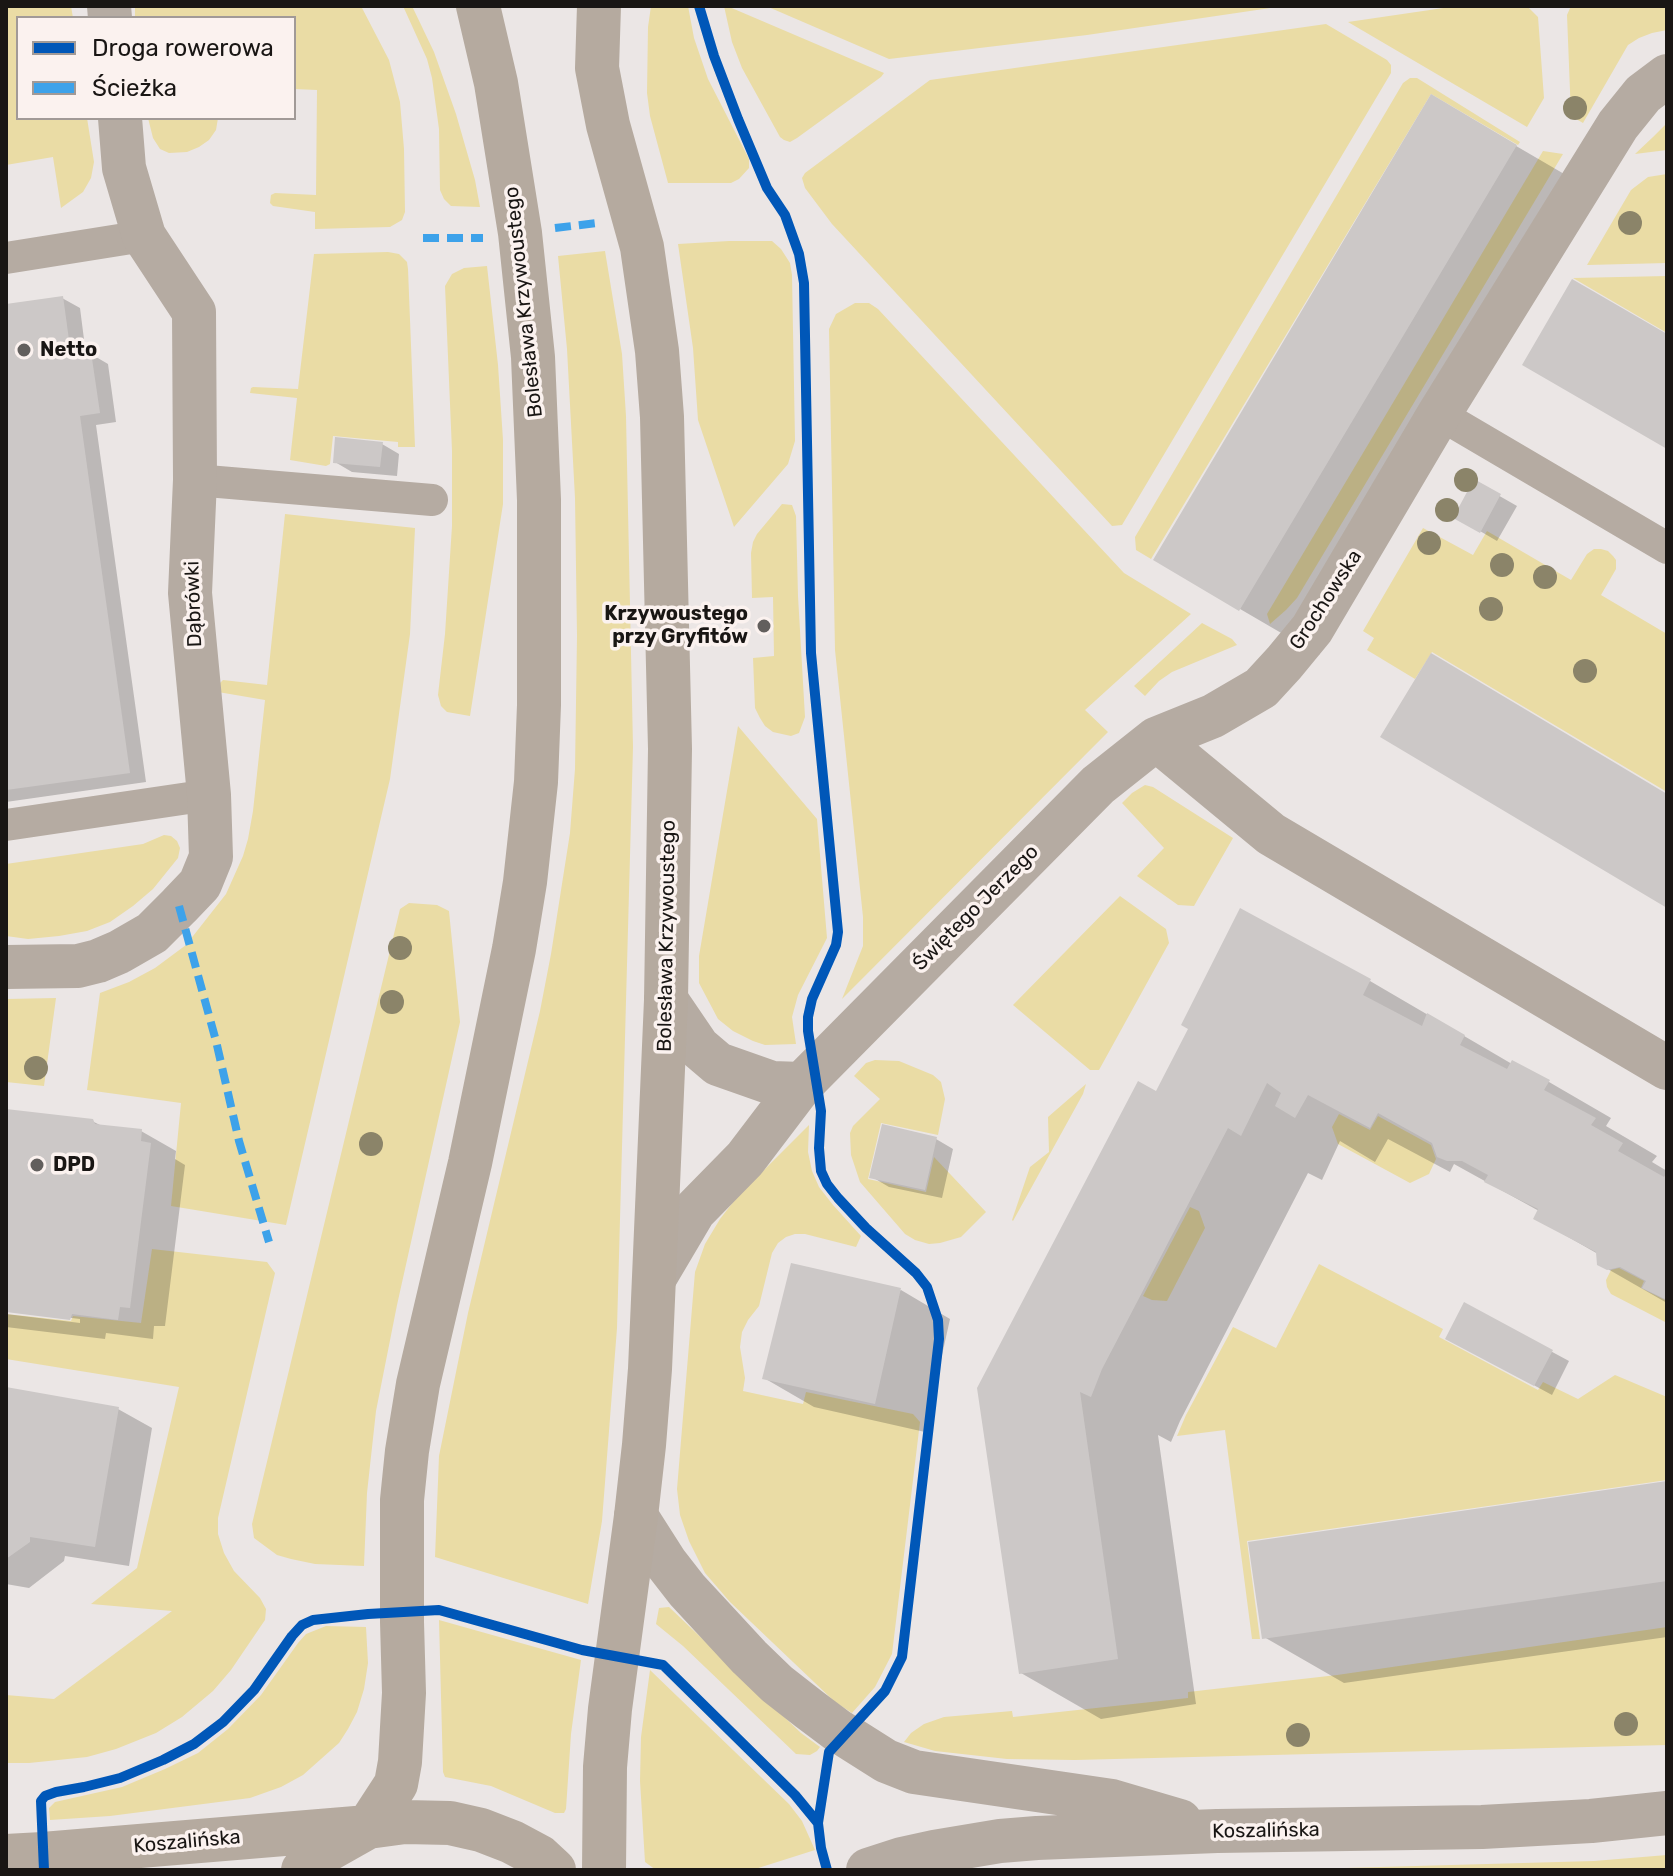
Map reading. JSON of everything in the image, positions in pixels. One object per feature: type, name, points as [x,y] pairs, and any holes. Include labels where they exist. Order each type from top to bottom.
[{"type":"main road","name":"Bolesława Krzywoustego","points":[[368,1827],[396,1784],[400,1762],[404,1693],[402,1500],[411,1424],[514,949],[536,782],[539,500],[533,357],[520,233],[496,83],[478,6]]},
{"type":"main road","name":"Bolesława Krzywoustego","points":[[599,6],[597,68],[608,125],[642,247],[657,351],[662,417],[670,749],[666,1000],[646,1430],[609,1723],[605,1767],[604,1870]]},
{"type":"main road","name":"Koszalińska","points":[[6,1856],[405,1822],[450,1823],[512,1842],[540,1857],[554,1870]]},
{"type":"main road","points":[[303,1870],[329,1849],[368,1827]]},
{"type":"street","name":"Grochowska","points":[[1156,739],[1213,716],[1261,688],[1312,629],[1439,414],[1610,136],[1655,85]]},
{"type":"street","name":"Dąbrówki","points":[[6,967],[78,966],[108,956],[152,933],[200,884],[211,857],[209,795],[190,593],[195,480],[194,312],[144,236],[124,168],[120,120]]},
{"type":"street","points":[[1156,739],[1271,834],[1667,1068]]},
{"type":"street","name":"Świętego Jerzego","points":[[655,1277],[694,1211],[745,1159],[802,1084],[1098,785],[1156,739]]},
{"type":"street","points":[[666,1000],[698,1047],[718,1064],[772,1083],[802,1084]]},
{"type":"street","points":[[636,1516],[687,1590],[749,1657],[809,1709],[886,1761],[914,1772],[1112,1801],[1217,1831]]},
{"type":"street","name":"Koszalińska","points":[[868,1870],[902,1859],[1000,1841],[1217,1831],[1482,1827],[1667,1813]]},
{"type":"lane","points":[[6,258],[144,236]]},
{"type":"lane","points":[[1439,414],[1667,548]]},
{"type":"lane","points":[[195,480],[432,500]]},
{"type":"lane","points":[[6,825],[209,795]]},
{"type":"shaded area","points":[[6,6],[71,6],[73,16],[16,16],[16,120],[87,120],[94,162],[91,178],[83,192],[61,208],[53,157],[6,165]]},
{"type":"shaded area","points":[[135,6],[361,6],[389,60],[400,102],[404,149],[405,212],[402,220],[390,227],[315,229],[315,212],[270,203],[271,195],[275,193],[316,195],[317,90],[296,89],[296,16],[135,16]]},
{"type":"shaded area","points":[[403,6],[412,6],[434,52],[456,114],[480,207],[451,206],[440,190],[439,129],[432,78],[427,59]]},
{"type":"shaded area","points":[[651,6],[688,6],[694,38],[708,79],[749,159],[749,168],[731,183],[668,183],[647,93]]},
{"type":"shaded area","points":[[724,6],[884,73],[797,138],[790,142],[784,140],[742,68]]},
{"type":"shaded area","points":[[766,6],[1284,6],[1087,35],[889,59]]},
{"type":"shaded area","points":[[1457,6],[1527,6],[1538,17],[1544,98],[1527,127],[1348,22]]},
{"type":"shaded area","points":[[1571,6],[1667,6],[1667,30],[1639,38],[1628,45],[1583,123],[1571,116],[1567,15]]},
{"type":"shaded area","points":[[1326,24],[1387,60],[1391,73],[1122,525],[1112,526],[832,224],[805,188],[802,178],[805,173],[930,80]]},
{"type":"shaded area","points":[[1417,78],[1520,142],[1518,145],[1431,94],[1151,559],[1136,550],[1135,537],[1403,83]]},
{"type":"shaded area","points":[[148,120],[218,120],[216,130],[209,140],[187,152],[169,153],[160,149],[153,138]]},
{"type":"shaded area","points":[[1667,123],[1667,150],[1635,154],[1653,137]]},
{"type":"shaded area","points":[[1543,151],[1563,154],[1297,598],[1270,624],[1267,614]]},
{"type":"shaded area","points":[[1667,174],[1667,263],[1587,265],[1631,190],[1648,177]]},
{"type":"shaded area","points":[[772,241],[790,263],[795,441],[788,464],[734,527],[698,420],[693,348],[678,244]]},
{"type":"shaded area","points":[[605,251],[622,354],[626,416],[633,747],[617,1328],[602,1521],[588,1604],[435,1557],[439,1456],[468,1313],[540,1011],[570,833],[575,769],[577,636],[575,498],[567,349],[558,256]]},
{"type":"shaded area","points":[[314,254],[399,254],[407,262],[408,269],[415,447],[398,447],[398,442],[333,436],[330,464],[290,460],[297,398],[250,393],[253,387],[298,389]]},
{"type":"shaded area","points":[[487,266],[498,365],[503,504],[470,716],[447,712],[441,706],[438,695],[452,526],[445,286],[452,274],[464,268]]},
{"type":"shaded area","points":[[1667,276],[1667,333],[1573,278]]},
{"type":"shaded area","points":[[855,303],[869,303],[878,309],[1124,573],[1191,614],[1085,710],[1108,732],[842,999],[863,946],[863,917],[835,650],[829,329],[836,314]]},
{"type":"shaded area","points":[[782,504],[792,505],[796,516],[805,717],[799,733],[791,736],[773,732],[765,726],[755,708],[753,658],[774,656],[773,597],[752,598],[753,542]]},
{"type":"shaded area","points":[[285,514],[415,528],[410,634],[390,779],[286,1225],[171,1206],[181,1103],[87,1090],[100,993],[155,968],[186,945],[226,894],[243,856],[253,811],[265,700],[218,692],[223,680],[267,685]]},
{"type":"shaded area","points":[[1423,528],[1473,555],[1487,531],[1571,580],[1587,554],[1594,549],[1608,551],[1613,556],[1616,569],[1601,595],[1667,634],[1667,792],[1432,652],[1415,679],[1367,650],[1374,638],[1363,631]]},
{"type":"shaded area","points":[[1202,623],[1232,639],[1237,645],[1172,672],[1145,696],[1134,686]]},
{"type":"shaded area","points":[[738,726],[817,819],[827,938],[798,995],[792,1017],[796,1044],[765,1045],[733,1031],[718,1019],[699,983],[699,956]]},
{"type":"shaded area","points":[[1145,785],[1153,787],[1233,838],[1194,906],[1178,905],[1137,876],[1164,848],[1122,803]]},
{"type":"shaded area","points":[[164,835],[177,841],[180,848],[178,858],[153,889],[110,922],[87,931],[59,936],[28,939],[6,936],[6,864],[143,844]]},
{"type":"shaded area","points":[[1120,896],[1166,929],[1169,943],[1099,1070],[1090,1070],[1013,1005]]},
{"type":"shaded area","points":[[409,903],[437,905],[449,911],[460,1022],[376,1411],[367,1493],[364,1566],[315,1564],[277,1555],[254,1538],[252,1524],[400,909]]},
{"type":"shaded area","points":[[56,998],[44,1086],[6,1082],[6,999]]},
{"type":"shaded area","points":[[875,1060],[899,1061],[933,1075],[941,1082],[945,1099],[938,1135],[881,1123],[868,1179],[926,1192],[934,1157],[986,1212],[961,1237],[929,1244],[915,1240],[905,1234],[860,1182],[851,1155],[850,1133],[880,1099],[854,1076],[866,1063]]},
{"type":"shaded area","points":[[1086,1084],[1013,1221],[1030,1167],[1049,1152],[1048,1117]]},
{"type":"shaded area","points":[[1339,1114],[1370,1130],[1378,1116],[1431,1145],[1436,1159],[1429,1174],[1410,1183],[1338,1144],[1332,1127]]},
{"type":"shaded area","points":[[809,1125],[808,1152],[819,1187],[861,1236],[856,1247],[805,1234],[786,1237],[778,1243],[772,1253],[759,1306],[742,1332],[743,1391],[803,1404],[806,1392],[913,1414],[920,1422],[892,1654],[875,1687],[852,1713],[835,1702],[730,1602],[705,1573],[680,1515],[677,1489],[695,1272],[705,1244],[737,1197]]},
{"type":"shaded area","points":[[1190,1207],[1199,1211],[1205,1228],[1167,1301],[1143,1296]]},
{"type":"shaded area","points":[[152,1249],[267,1262],[275,1273],[218,1518],[218,1534],[224,1553],[234,1571],[260,1598],[266,1609],[265,1620],[213,1691],[182,1717],[156,1733],[87,1757],[6,1763],[6,1695],[54,1699],[172,1611],[91,1604],[137,1568],[179,1387],[6,1359],[6,1314],[71,1321],[73,1316],[141,1323]]},
{"type":"shaded area","points":[[1319,1264],[1443,1329],[1439,1337],[1538,1390],[1543,1382],[1578,1399],[1615,1375],[1667,1397],[1667,1480],[1247,1541],[1260,1639],[1252,1639],[1225,1430],[1177,1436],[1233,1327],[1276,1348]]},
{"type":"shaded area","points":[[1619,1268],[1644,1281],[1641,1288],[1667,1301],[1667,1323],[1611,1294],[1606,1280],[1611,1270]]},
{"type":"shaded area","points":[[669,1607],[801,1733],[820,1747],[817,1751],[810,1755],[796,1754],[656,1624],[659,1608]]},
{"type":"shaded area","points":[[439,1620],[581,1660],[564,1813],[555,1813],[491,1786],[445,1777]]},
{"type":"shaded area","points":[[326,1626],[366,1627],[368,1663],[364,1689],[357,1712],[339,1743],[303,1775],[250,1798],[110,1816],[50,1820],[49,1808],[55,1802],[122,1787],[198,1753],[228,1729],[261,1695],[306,1634]]},
{"type":"shaded area","points":[[1667,1627],[1667,1745],[1075,1760],[1007,1759],[935,1751],[904,1742],[924,1724],[944,1717],[1012,1711],[1013,1717],[1188,1698],[1188,1692],[1337,1675]]},
{"type":"shaded area","points":[[650,1670],[789,1804],[802,1821],[815,1850],[752,1870],[656,1870],[645,1862],[640,1781],[641,1737]]},
{"type":"shaded area","points":[[1667,1855],[1667,1870],[1273,1870],[1594,1861]]},
{"type":"building","points":[[1431,94],[1517,145],[1239,611],[1153,560]]},
{"type":"building","points":[[1572,279],[1667,334],[1667,449],[1522,365]]},
{"type":"building","points":[[63,296],[71,355],[91,352],[100,413],[80,416],[130,773],[6,790],[6,304]]},
{"type":"building","points":[[335,437],[383,442],[380,467],[333,463]]},
{"type":"building","points":[[1474,479],[1501,494],[1480,533],[1453,518]]},
{"type":"building","points":[[1431,653],[1667,794],[1667,908],[1380,737]]},
{"type":"building","points":[[1240,908],[1371,979],[1363,995],[1422,1026],[1427,1013],[1465,1035],[1460,1045],[1507,1069],[1512,1060],[1550,1080],[1544,1090],[1596,1118],[1591,1125],[1623,1143],[1618,1151],[1664,1177],[1667,1172],[1667,1300],[1642,1288],[1646,1281],[1620,1267],[1607,1270],[1597,1265],[1596,1252],[1533,1219],[1538,1209],[1484,1182],[1488,1175],[1462,1161],[1437,1157],[1432,1143],[1378,1113],[1370,1128],[1308,1095],[1295,1118],[1275,1106],[1281,1093],[1267,1083],[1241,1136],[1228,1128],[1102,1369],[1091,1397],[1080,1392],[1118,1659],[1019,1674],[977,1388],[1138,1081],[1156,1091],[1188,1029],[1181,1025]]},
{"type":"building","points":[[6,1109],[93,1119],[95,1124],[142,1129],[141,1141],[151,1143],[130,1308],[120,1307],[118,1320],[72,1314],[70,1320],[6,1312]]},
{"type":"building","points":[[882,1124],[937,1137],[925,1190],[869,1178]]},
{"type":"building","points":[[791,1263],[901,1288],[875,1404],[762,1379]]},
{"type":"building","points":[[1464,1302],[1553,1350],[1534,1386],[1445,1339]]},
{"type":"building","points":[[6,1387],[119,1407],[95,1547],[30,1537],[30,1542],[6,1559]]},
{"type":"building","points":[[1667,1481],[1667,1581],[1262,1639],[1248,1542]]},
{"type":"marked path","points":[[555,228],[597,223]]},
{"type":"marked path","points":[[423,238],[483,238]]},
{"type":"marked path","points":[[179,906],[216,1041],[239,1141],[269,1242]]},
{"type":"cycle path","points":[[699,6],[738,119],[767,188],[785,215],[799,254],[804,283],[811,653],[838,932],[836,945],[812,999],[808,1017],[821,1111],[821,1171],[838,1198],[927,1287],[938,1320],[939,1339],[902,1657],[885,1691],[829,1752],[818,1823]]},
{"type":"cycle path","points":[[44,1870],[41,1801],[45,1796],[120,1778],[194,1744],[223,1722],[254,1690],[302,1625],[313,1620],[439,1610],[582,1650],[663,1665],[795,1795],[818,1823],[827,1870]]},
{"type":"place","name":"Netto","points":[[24,350]]},
{"type":"place","name":"Krzywoustego przy Gryfitów","points":[[764,626]]},
{"type":"place","name":"DPD","points":[[37,1165]]}]
